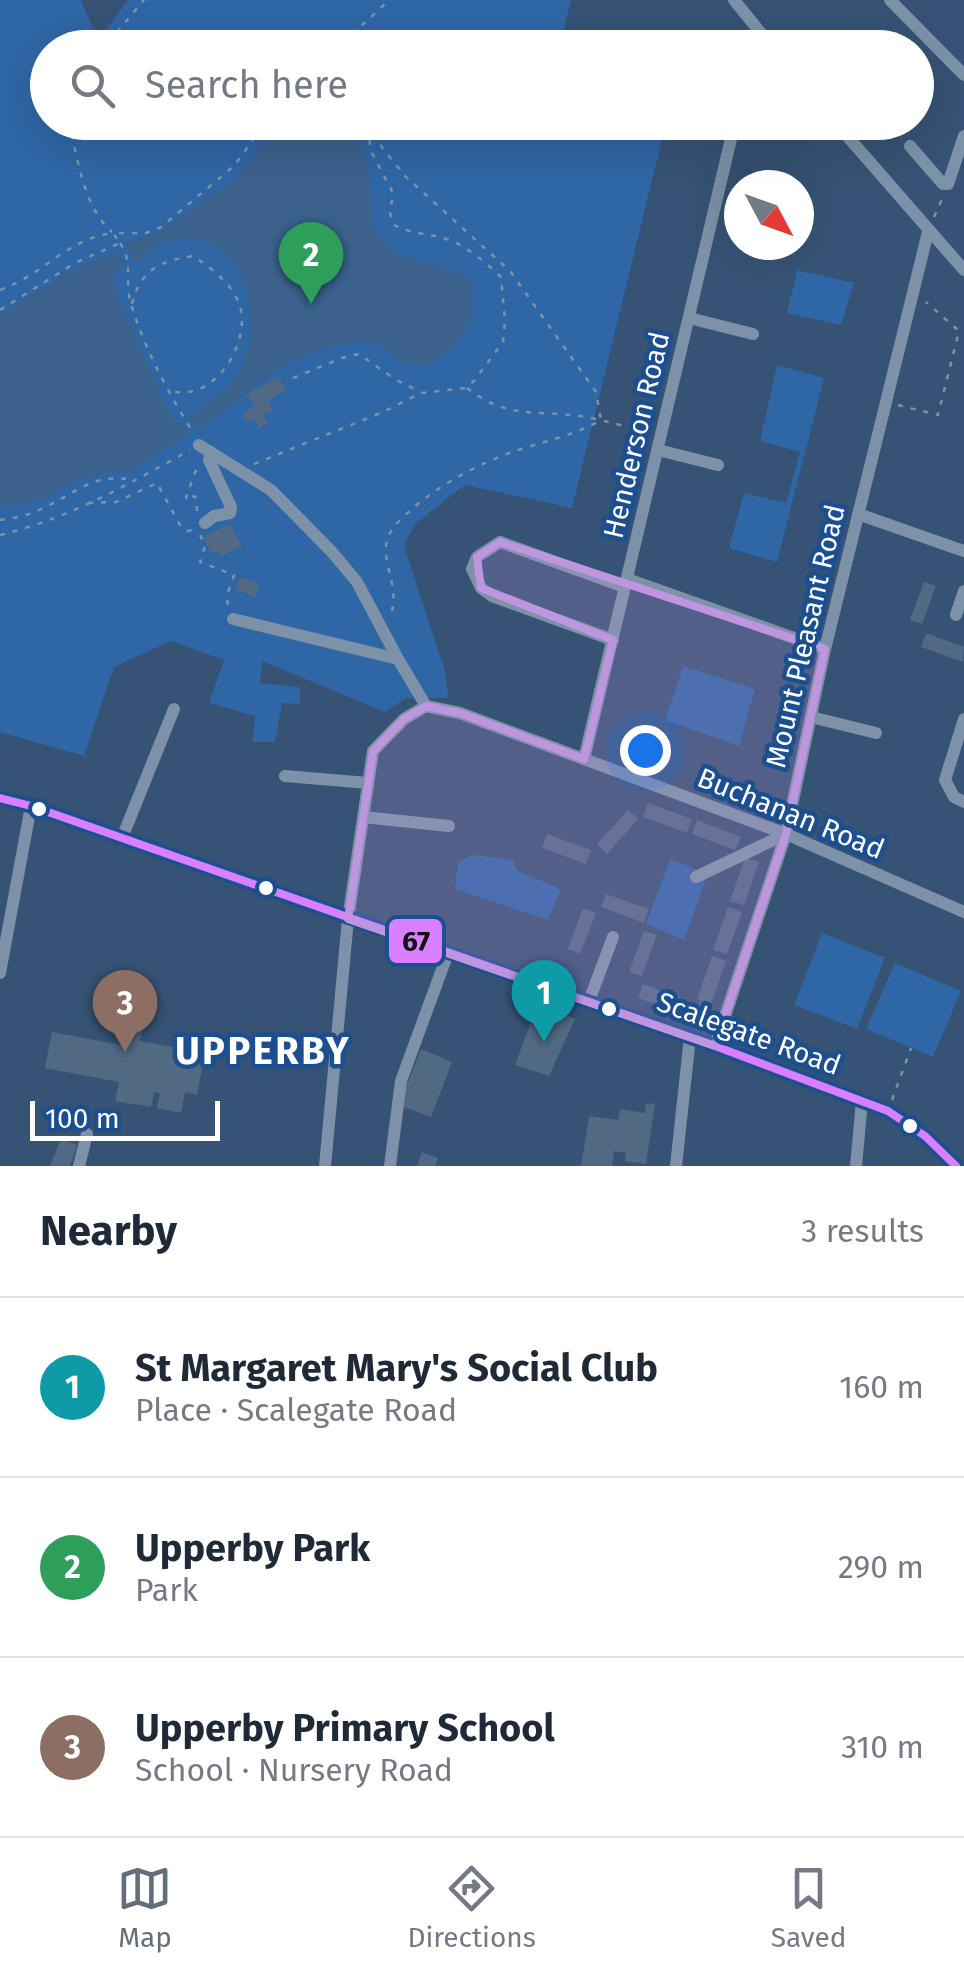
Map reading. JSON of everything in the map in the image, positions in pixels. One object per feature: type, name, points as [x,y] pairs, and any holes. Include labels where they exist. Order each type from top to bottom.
[{"type":"street","points":[[734,0],[758,30]]},
{"type":"street","points":[[890,0],[919,30]]},
{"type":"street","points":[[934,45],[964,76]]},
{"type":"street","points":[[910,146],[943,184],[948,184],[964,136]]},
{"type":"street","name":"Henderson Road","points":[[584,760],[732,140]]},
{"type":"street","points":[[850,140],[964,270]]},
{"type":"street","name":"Mount Pleasant Road","points":[[715,1046],[786,834],[825,649],[928,232]]},
{"type":"street","points":[[689,318],[753,334]]},
{"type":"street","points":[[659,443],[718,464]]},
{"type":"street","points":[[205,449],[271,490],[332,552],[357,582],[426,706],[404,720],[373,751],[348,918],[324,1166]]},
{"type":"street","points":[[199,522],[230,512],[232,507],[205,449]]},
{"type":"street","points":[[858,514],[964,551]]},
{"type":"street","points":[[613,640],[492,596],[481,588],[472,569],[477,557],[500,542],[825,649]]},
{"type":"street","points":[[956,614],[964,591]]},
{"type":"street","points":[[233,619],[398,659]]},
{"type":"street","name":"Buchanan Road","points":[[426,706],[460,713],[786,834],[963,908]]},
{"type":"street","points":[[122,838],[174,709]]},
{"type":"street","points":[[811,717],[876,733]]},
{"type":"street","points":[[964,718],[944,780],[954,797],[964,802]]},
{"type":"street","points":[[286,776],[368,783]]},
{"type":"street","name":"Scalegate Road","points":[[0,798],[588,1001],[888,1111],[925,1136],[956,1166]]},
{"type":"street","points":[[0,974],[31,806]]},
{"type":"street","points":[[363,816],[449,826]]},
{"type":"street","points":[[696,877],[786,834]]},
{"type":"street","points":[[588,1001],[613,937]]},
{"type":"street","points":[[390,1166],[401,1081],[448,953]]},
{"type":"street","points":[[676,1166],[690,1037]]},
{"type":"street","points":[[856,1166],[862,1102]]},
{"type":"street","points":[[80,1166],[87,1134]]},
{"type":"path","points":[[118,30],[144,0]]},
{"type":"path","points":[[352,30],[390,0]]},
{"type":"path","points":[[74,140],[96,210],[114,232],[128,262],[131,305],[168,390],[205,449]]},
{"type":"path","points":[[0,290],[36,274],[78,241],[114,232],[146,233],[161,226],[234,166],[253,140]]},
{"type":"path","points":[[370,140],[372,153],[393,193],[390,213],[394,225],[410,234],[448,240],[483,260],[501,277],[505,321],[502,342],[488,365],[466,388]]},
{"type":"path","points":[[378,140],[406,177],[510,270],[596,392],[601,420]]},
{"type":"path","points":[[928,232],[948,184]]},
{"type":"path","points":[[0,310],[75,263],[120,243]]},
{"type":"path","points":[[131,305],[146,271],[168,260],[194,256],[224,279],[238,301],[238,338],[220,375],[198,393],[168,390]]},
{"type":"path","points":[[886,402],[938,415],[959,330],[914,291]]},
{"type":"path","points":[[293,378],[358,354],[396,380],[423,392]]},
{"type":"path","points":[[239,470],[384,412],[423,392],[466,388],[498,408],[601,420],[659,443]]},
{"type":"path","points":[[390,622],[394,582],[386,548],[391,531],[402,519],[451,479],[518,450],[567,438],[601,420]]},
{"type":"path","points":[[0,534],[25,529],[88,503],[205,449]]},
{"type":"path","points":[[205,449],[186,498],[196,498],[205,546],[200,562],[234,576],[228,594],[229,616],[233,619]]},
{"type":"path","points":[[0,520],[37,512],[90,481],[116,476],[136,480]]},
{"type":"path","points":[[88,503],[116,502],[157,483],[180,524],[187,530],[199,522]]},
{"type":"path","points":[[888,1111],[910,1048]]},
{"type":"highlighted area","points":[[500,542],[825,649],[786,834],[715,1046],[348,919],[373,751],[404,719],[426,706],[460,713],[584,759],[613,640],[481,588],[477,557]]},
{"type":"shaded area","points":[[0,0],[81,0],[94,30],[30,30],[30,140],[662,140],[572,508],[465,485],[415,524],[404,546],[444,668],[449,698],[406,698],[385,712],[262,661],[260,683],[300,687],[300,704],[282,703],[275,742],[253,742],[255,716],[209,703],[224,660],[171,641],[114,667],[84,756],[0,732]]},
{"type":"shaded area","points":[[128,0],[571,0],[564,29],[106,30]]},
{"type":"shaded area","points":[[263,140],[360,140],[368,164],[373,228],[399,255],[458,271],[470,281],[472,314],[461,337],[443,356],[421,365],[409,364],[369,342],[332,347],[303,357],[195,429],[188,417],[236,378],[247,351],[249,306],[244,285],[235,265],[222,250],[204,241],[168,242],[133,263],[125,243],[161,230],[236,178]]},
{"type":"shaded area","points":[[120,249],[124,266],[113,276],[118,296],[173,422],[183,424],[189,433],[129,472],[76,481],[46,498],[22,505],[0,505],[0,314],[71,270]]},
{"type":"shaded area","points":[[797,270],[854,283],[841,325],[787,313]]},
{"type":"shaded area","points":[[777,365],[824,378],[777,562],[729,548],[744,493],[786,503],[800,452],[760,441]]},
{"type":"shaded area","points":[[683,666],[755,689],[739,746],[665,720]]},
{"type":"shaded area","points":[[474,855],[513,860],[516,870],[561,889],[548,920],[455,889],[458,861]]},
{"type":"shaded area","points":[[670,859],[708,874],[684,940],[646,924]]},
{"type":"shaded area","points":[[822,933],[885,958],[857,1029],[794,1005]]},
{"type":"shaded area","points":[[895,963],[961,991],[933,1057],[866,1029]]},
{"type":"building","points":[[278,376],[286,390],[268,400],[273,411],[263,415],[268,424],[259,428],[255,418],[246,423],[243,413],[255,406],[247,395]]},
{"type":"building","points":[[230,524],[242,546],[221,557],[217,551],[212,554],[203,538]]},
{"type":"building","points":[[241,577],[260,585],[255,597],[235,589]]},
{"type":"building","points":[[924,582],[936,586],[922,624],[910,620]]},
{"type":"building","points":[[926,633],[964,647],[963,662],[921,647]]},
{"type":"building","points":[[648,803],[692,819],[687,833],[643,817]]},
{"type":"building","points":[[628,810],[638,819],[607,854],[597,844]]},
{"type":"building","points":[[697,820],[741,837],[735,850],[692,834]]},
{"type":"building","points":[[547,834],[591,850],[586,864],[542,848]]},
{"type":"building","points":[[745,858],[759,862],[744,905],[730,901]]},
{"type":"building","points":[[606,894],[649,909],[644,923],[601,907]]},
{"type":"building","points":[[728,907],[742,912],[727,954],[713,950]]},
{"type":"building","points":[[583,908],[596,913],[580,954],[568,949]]},
{"type":"building","points":[[644,931],[657,935],[642,976],[629,972]]},
{"type":"building","points":[[712,956],[726,961],[709,1010],[698,1006],[697,999]]},
{"type":"building","points":[[643,984],[686,1000],[681,1013],[638,998]]},
{"type":"building","points":[[538,1003],[575,1019],[549,1076],[515,1065]]},
{"type":"building","points":[[126,1016],[144,1019],[140,1041],[205,1053],[197,1095],[185,1092],[181,1113],[157,1108],[160,1093],[154,1092],[151,1107],[115,1101],[119,1082],[45,1068],[52,1032],[120,1045]]},
{"type":"building","points":[[421,1049],[452,1062],[431,1117],[399,1105]]},
{"type":"building","points":[[646,1103],[655,1104],[646,1164],[625,1161],[626,1153],[614,1151],[612,1166],[581,1166],[589,1116],[618,1120],[620,1109],[645,1113]]},
{"type":"building","points":[[61,1139],[77,1145],[70,1166],[50,1166]]},
{"type":"building","points":[[422,1152],[438,1158],[435,1166],[417,1166]]},
{"type":"transit line","name":"67","points":[[0,798],[715,1046],[888,1111],[925,1136],[956,1166]]},
{"type":"place","name":"Upperby Park","points":[[311,304]]},
{"type":"place","name":"St Margaret Mary's Social Club","points":[[544,1042]]},
{"type":"place","name":"Upperby Primary School","points":[[125,1052]]},
{"type":"district","name":"UPPERBY","points":[[263,1051]]}]
